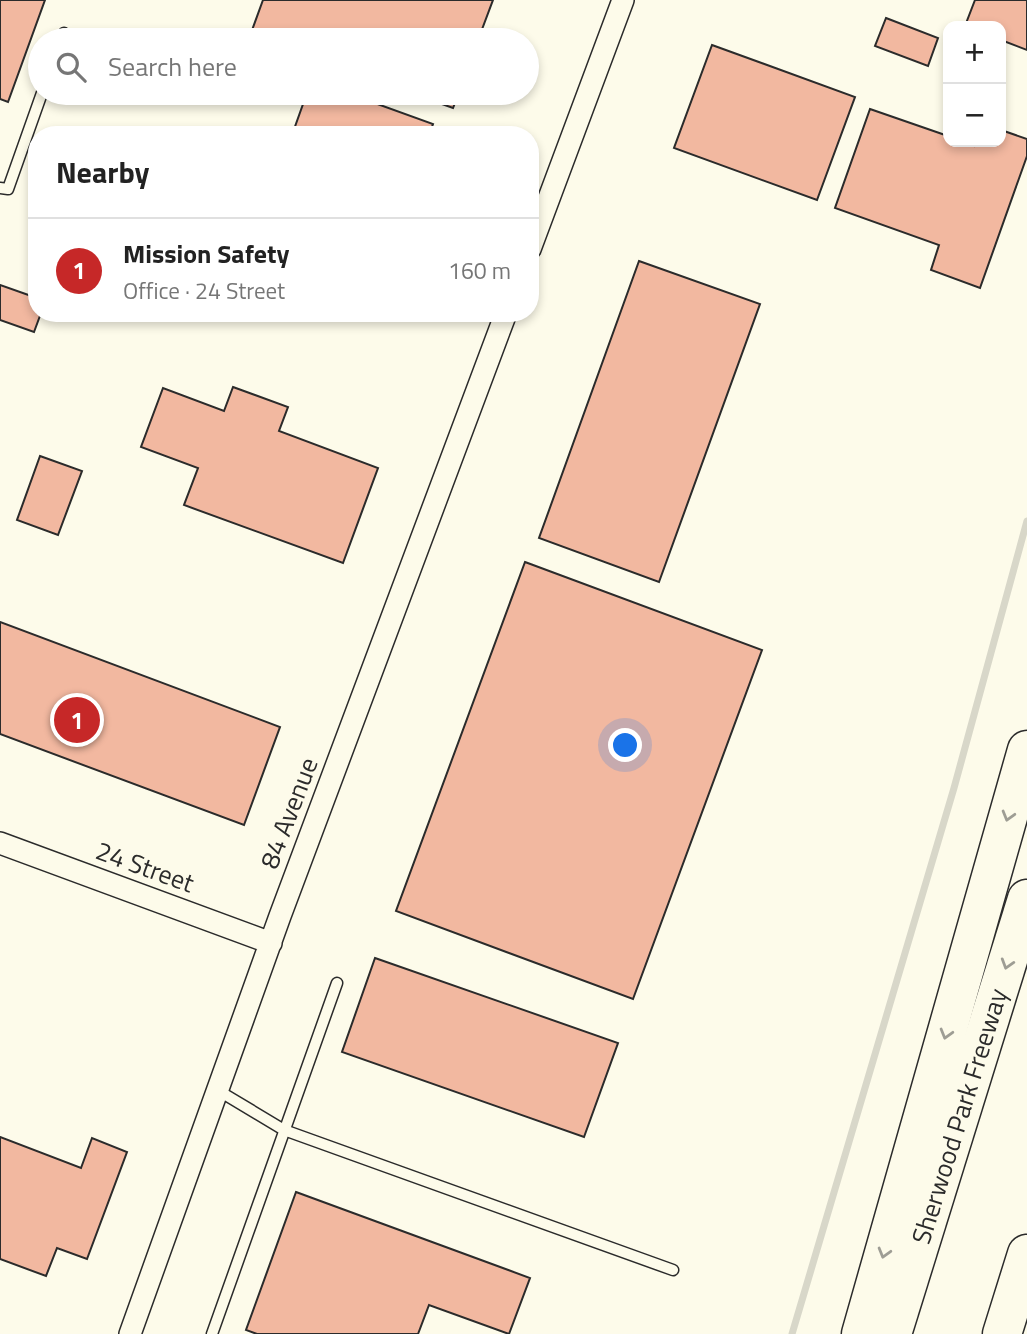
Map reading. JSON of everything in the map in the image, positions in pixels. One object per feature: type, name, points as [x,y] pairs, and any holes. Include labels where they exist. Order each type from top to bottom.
[{"type":"highway","points":[[861,1334],[1027,750]]},
{"type":"highway","name":"Sherwood Park Freeway","points":[[892,1334],[1027,899]]},
{"type":"highway","points":[[1002,1334],[1027,1254]]},
{"type":"street","points":[[539,225],[623,0]]},
{"type":"street","name":"84 Avenue","points":[[130,1334],[271,943],[503,322]]},
{"type":"street","name":"24 Street","points":[[0,844],[271,943]]},
{"type":"lane","points":[[30,126],[38,105]]},
{"type":"lane","points":[[0,188],[8,189],[28,133]]},
{"type":"lane","points":[[212,1334],[337,983]]},
{"type":"lane","points":[[219,1091],[284,1130],[673,1270]]},
{"type":"building","points":[[0,0],[45,0],[35,28],[28,28],[28,47],[8,102],[0,99]]},
{"type":"building","points":[[263,0],[493,0],[482,28],[253,28]]},
{"type":"building","points":[[975,0],[1027,0],[1027,50],[1006,42],[1006,21],[967,21]]},
{"type":"building","points":[[886,18],[938,38],[928,66],[875,46]]},
{"type":"building","points":[[712,45],[855,97],[817,200],[674,148]]},
{"type":"building","points":[[303,105],[380,105],[433,124],[432,126],[295,126]]},
{"type":"building","points":[[870,109],[943,134],[943,147],[1006,147],[1006,132],[1027,139],[1027,156],[980,288],[931,270],[939,245],[835,208]]},
{"type":"building","points":[[639,261],[760,304],[659,582],[539,538]]},
{"type":"building","points":[[0,285],[28,295],[28,322],[38,322],[34,332],[0,320]]},
{"type":"building","points":[[233,387],[288,407],[279,431],[378,468],[343,563],[184,505],[198,468],[141,447],[163,388],[224,411]]},
{"type":"building","points":[[40,456],[82,471],[58,535],[17,520]]},
{"type":"building","points":[[525,562],[762,650],[633,999],[396,911]]},
{"type":"building","points":[[0,622],[280,727],[244,825],[0,734]]},
{"type":"building","points":[[375,958],[618,1043],[584,1137],[342,1052]]},
{"type":"building","points":[[0,1137],[81,1168],[92,1138],[127,1152],[87,1259],[57,1248],[46,1276],[0,1259]]},
{"type":"building","points":[[296,1192],[530,1278],[509,1334],[429,1305],[418,1334],[257,1334],[246,1330]]},
{"type":"waterway","points":[[792,1334],[954,788],[1027,521]]},
{"type":"place","name":"Mission Safety","points":[[77,720]]}]
